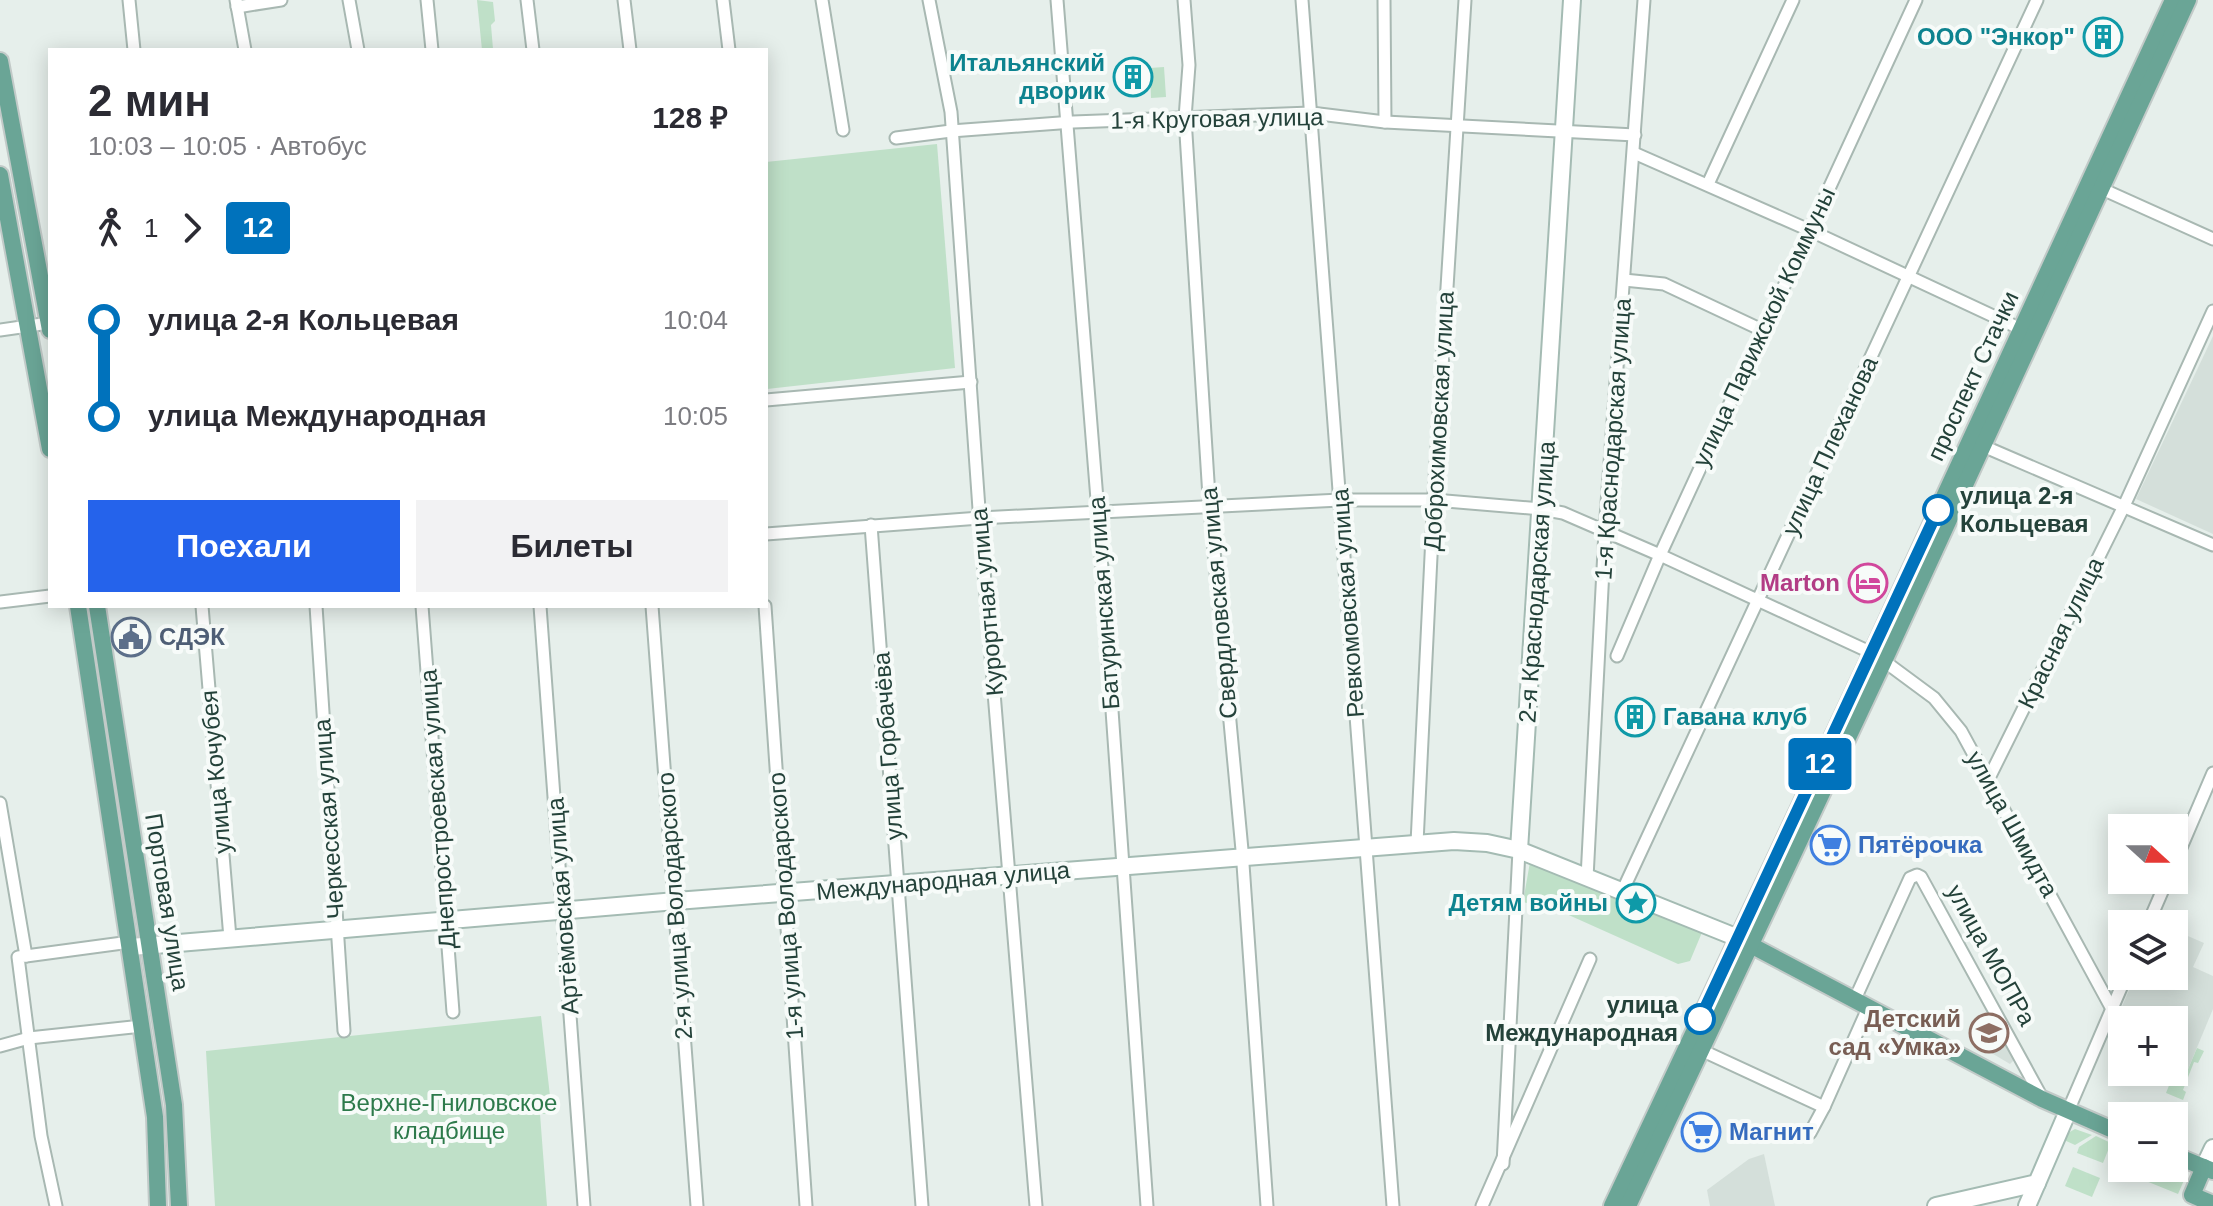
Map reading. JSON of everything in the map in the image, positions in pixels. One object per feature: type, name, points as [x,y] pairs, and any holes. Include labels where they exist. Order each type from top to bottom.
[{"type":"main road","name":"2-я Краснодарская улица","points":[[1519,850],[1572,0]]},
{"type":"main road","name":"проспект Стачки","points":[[1878,657],[2021,329],[2173,0]]},
{"type":"main road","name":"проспект Стачки","points":[[1612,1206],[1983,446],[2188,0]]},
{"type":"main road","points":[[0,61],[48,321]]},
{"type":"main road","points":[[0,175],[48,438]]},
{"type":"main road","name":"Портовая улица","points":[[78,608],[142,1026],[156,1141],[158,1206]]},
{"type":"main road","name":"Портовая улица","points":[[97,608],[174,1105],[179,1206]]},
{"type":"main road","name":"Международная улица","points":[[130,944],[1417,843],[1487,843],[1519,850],[1744,941]]},
{"type":"main road","name":"проспект Стачки","points":[[1628,1206],[1701,1050],[1744,941]]},
{"type":"main road","points":[[1744,941],[2042,1099],[2108,1128]]},
{"type":"main road","points":[[2027,1206],[2068,1111]]},
{"type":"main road","points":[[156,1141],[164,1131],[176,1137]]},
{"type":"main road","points":[[2213,1148],[2209,1169],[2189,1200],[2213,1204]]},
{"type":"main road","points":[[2188,1161],[2209,1169]]},
{"type":"main road","points":[[1936,1206],[1974,1203],[2037,1183]]},
{"type":"street","points":[[129,0],[134,48]]},
{"type":"street","points":[[245,48],[236,4],[281,0]]},
{"type":"street","points":[[349,0],[358,48]]},
{"type":"street","points":[[427,0],[432,48]]},
{"type":"street","points":[[527,0],[533,48]]},
{"type":"street","points":[[624,0],[630,48]]},
{"type":"street","points":[[723,0],[729,48]]},
{"type":"street","points":[[822,0],[843,130]]},
{"type":"street","name":"Курортная улица","points":[[929,0],[951,131],[1036,1206]]},
{"type":"street","name":"Батуринская улица","points":[[1057,0],[1098,512],[1147,1206]]},
{"type":"street","name":"Свердловская улица","points":[[1184,0],[1189,65],[1185,118],[1210,506],[1243,857],[1267,1206]]},
{"type":"street","name":"Ревкомовская улица","points":[[1302,0],[1393,1206]]},
{"type":"street","points":[[1384,0],[1385,122]]},
{"type":"street","name":"Доброхимовская улица","points":[[1417,843],[1434,500],[1465,0]]},
{"type":"street","name":"1-я Краснодарская улица","points":[[1587,878],[1605,531],[1644,0]]},
{"type":"street","points":[[1708,184],[1793,0]]},
{"type":"street","name":"улица Парижской Коммуны","points":[[1617,656],[1762,330],[1916,0]]},
{"type":"street","name":"улица Плеханова","points":[[1622,892],[2037,0]]},
{"type":"street","name":"1-я Круговая улица","points":[[896,138],[1067,123],[1311,113],[1385,122],[1635,135]]},
{"type":"street","points":[[1634,153],[1708,184],[2021,329]]},
{"type":"street","points":[[2102,189],[2213,239]]},
{"type":"street","points":[[1624,280],[1664,284],[1762,330]]},
{"type":"street","name":"Красная улица","points":[[1988,780],[2124,506],[2213,311]]},
{"type":"street","points":[[0,330],[48,326]]},
{"type":"street","points":[[768,400],[971,382]]},
{"type":"street","points":[[1983,446],[2213,545]]},
{"type":"street","name":"улица Шмидта","points":[[768,534],[980,518],[1340,500],[1434,500],[1563,513],[1878,657],[1943,707],[1961,731],[2110,1006]]},
{"type":"street","name":"улица Горбачёва","points":[[871,525],[922,1206]]},
{"type":"street","points":[[0,602],[48,596]]},
{"type":"street","name":"улица Кочубея","points":[[202,608],[230,938]]},
{"type":"street","name":"Черкесская улица","points":[[316,608],[344,1031]]},
{"type":"street","name":"Днепростроевская улица","points":[[422,608],[453,1012]]},
{"type":"street","name":"Артёмовская улица","points":[[540,608],[584,1206]]},
{"type":"street","name":"2-я улица Володарского","points":[[652,608],[697,1206]]},
{"type":"street","name":"1-я улица Володарского","points":[[765,608],[806,1206]]},
{"type":"street","points":[[2188,831],[2213,773]]},
{"type":"street","points":[[0,803],[26,956],[18,957],[41,1136],[56,1206]]},
{"type":"street","name":"2-я Краснодарская улица","points":[[1503,1164],[1519,850]]},
{"type":"street","name":"улица МОПРа","points":[[1810,1133],[1824,1107],[1910,878],[1917,875],[1921,877],[2042,1099]]},
{"type":"street","name":"Международная улица","points":[[26,956],[130,944]]},
{"type":"street","points":[[1482,1206],[1503,1164],[1590,959]]},
{"type":"street","points":[[2068,1111],[2108,1018]]},
{"type":"street","points":[[0,1046],[29,1038],[142,1026]]},
{"type":"street","points":[[1701,1050],[1824,1107]]},
{"type":"shaded area","points":[[2213,336],[2213,534],[2136,499]]},
{"type":"shaded area","points":[[2188,936],[2204,943],[2193,967],[2213,976],[2213,1009],[2188,1069],[2188,1006],[2122,1006],[2129,990],[2188,990]]},
{"type":"shaded area","name":"Детский сад «Умка»","points":[[1993,1019],[2015,1059],[2010,1064],[1973,1042],[1982,1024]]},
{"type":"shaded area","points":[[1764,1154],[1775,1206],[1710,1206],[1707,1190],[1749,1159]]},
{"type":"green space","points":[[477,0],[493,2],[495,21],[491,25],[493,48],[482,48]]},
{"type":"green space","points":[[1164,67],[1166,97],[1151,98],[1150,68]]},
{"type":"green space","points":[[937,144],[955,368],[768,389],[768,162]]},
{"type":"green space","points":[[1530,862],[1703,930],[1690,961],[1678,964],[1562,912],[1523,902]]},
{"type":"green space","name":"Верхне-Гниловское кладбище","points":[[541,1016],[552,1114],[540,1114],[547,1206],[215,1206],[206,1051]]},
{"type":"green space","points":[[2197,1048],[2204,1051],[2198,1063],[2194,1062],[2188,1077]]},
{"type":"green space","points":[[2169,1086],[2185,1086],[2183,1090],[2186,1092],[2183,1100],[2166,1093]]},
{"type":"green space","points":[[2075,1129],[2092,1135],[2075,1145],[2064,1140]]},
{"type":"green space","points":[[2096,1136],[2108,1142],[2103,1163],[2077,1153],[2079,1147]]},
{"type":"green space","points":[[2073,1167],[2100,1178],[2092,1197],[2065,1186]]},
{"type":"green space","points":[[2148,1182],[2183,1182],[2178,1194]]},
{"type":"bus line","name":"12","points":[[1700,1019],[1938,510]]},
{"type":"place","name":"ООО \"Энкор\"","points":[[2103,37]]},
{"type":"place","name":"Итальянский дворик","points":[[1133,77]]},
{"type":"place","name":"улица 2-я Кольцевая","points":[[1938,510]]},
{"type":"place","name":"Marton","points":[[1868,583]]},
{"type":"place","name":"СДЭК","points":[[131,637]]},
{"type":"place","name":"Гавана клуб","points":[[1635,717]]},
{"type":"place","name":"Пятёрочка","points":[[1830,845]]},
{"type":"place","name":"Детям войны","points":[[1636,903]]},
{"type":"place","name":"улица Международная","points":[[1700,1019]]},
{"type":"place","name":"Детский сад «Умка»","points":[[1989,1033]]},
{"type":"place","name":"Магнит","points":[[1701,1132]]}]
